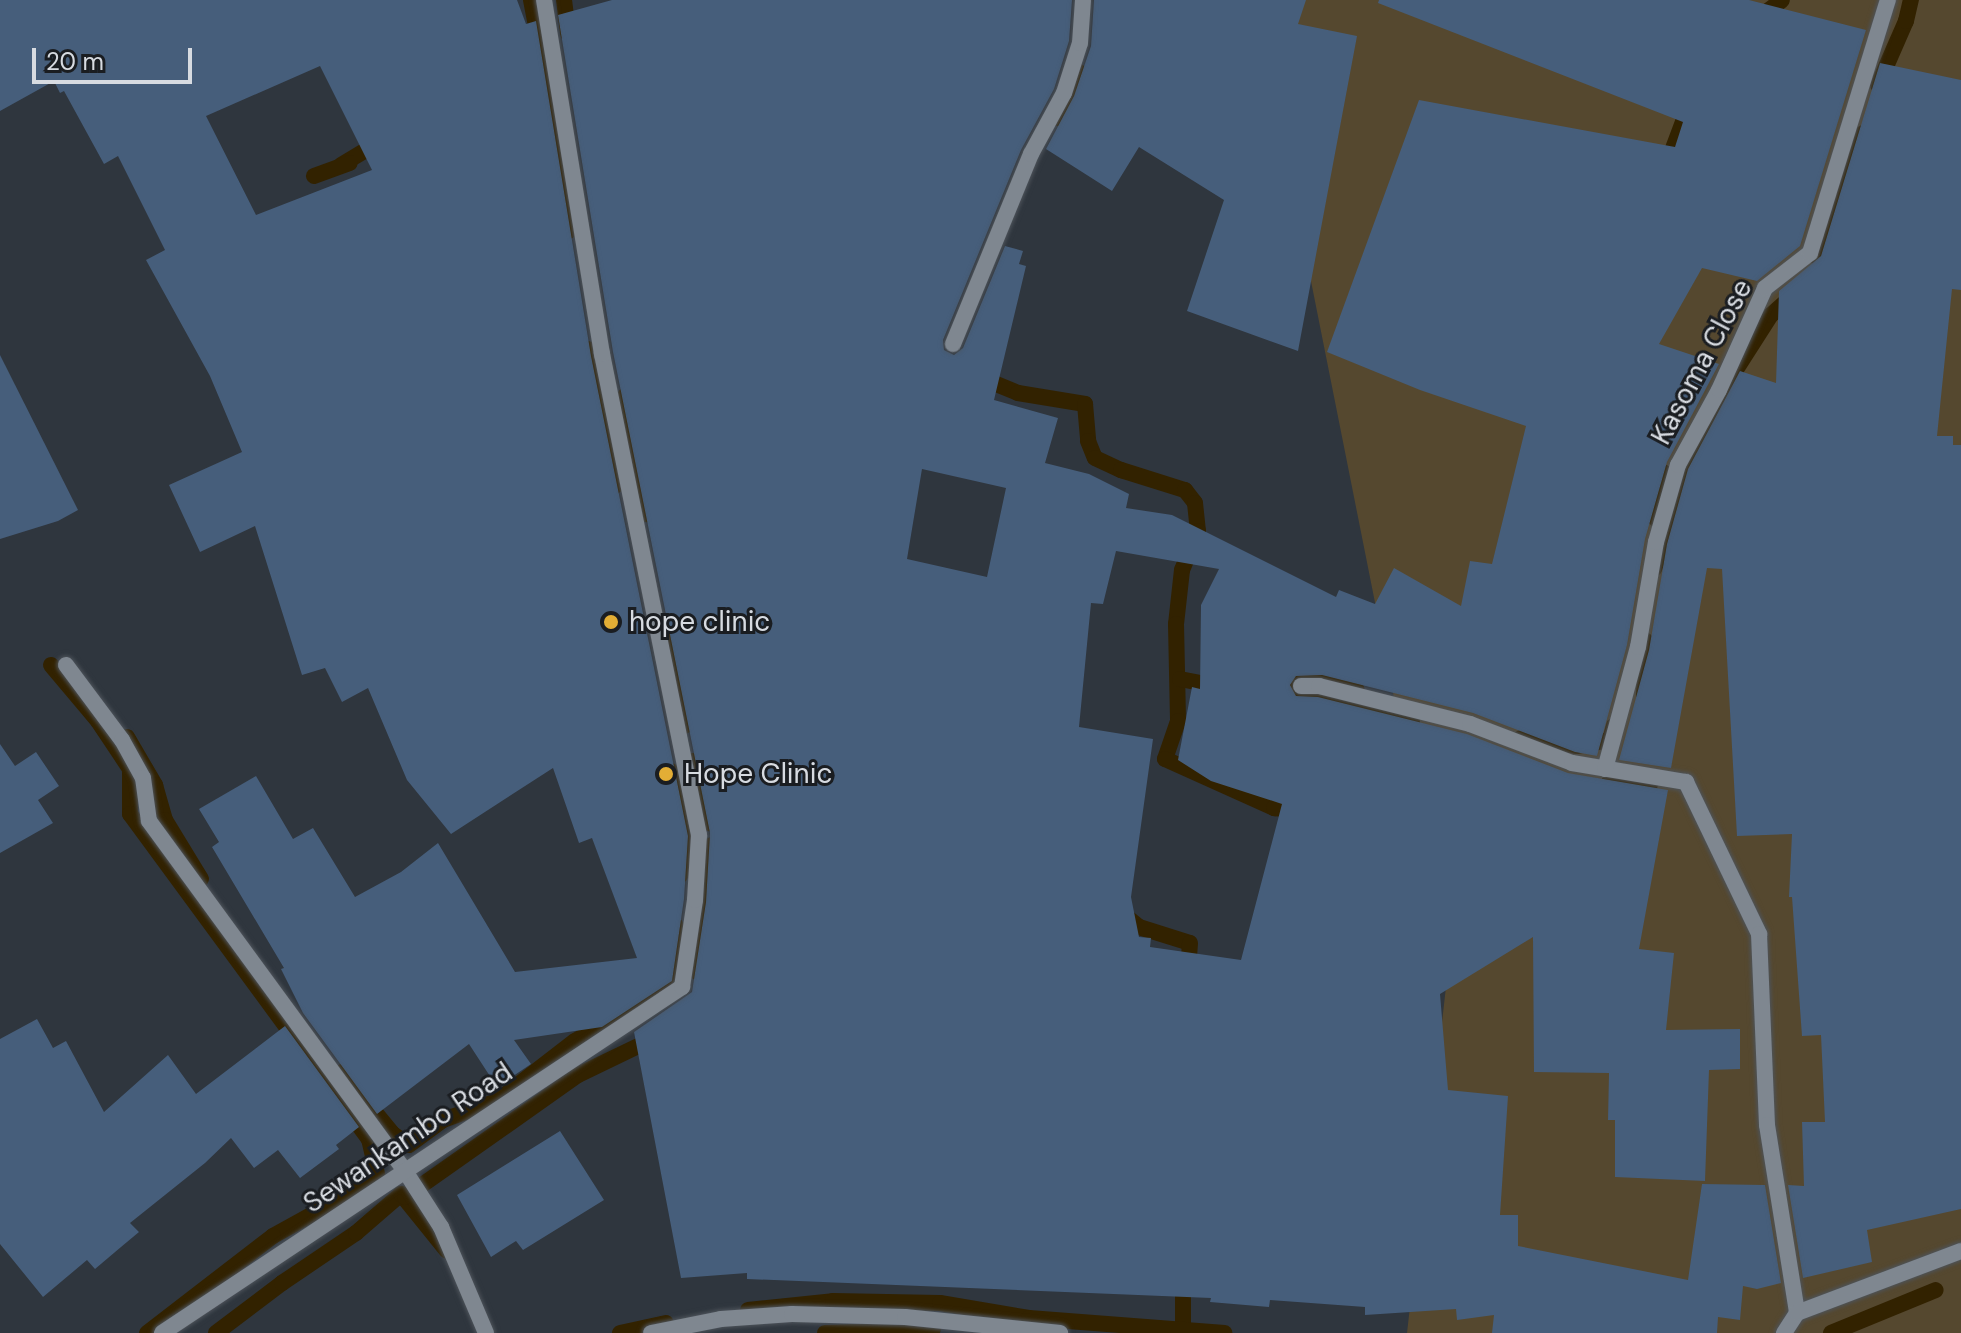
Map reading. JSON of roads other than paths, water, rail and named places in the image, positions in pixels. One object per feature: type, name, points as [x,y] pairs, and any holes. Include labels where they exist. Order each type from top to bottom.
[{"type":"street","name":"Sewankambo Road","points":[[162,1333],[682,987],[695,900],[699,835],[602,354],[544,0]]},
{"type":"street","points":[[953,344],[1031,154],[1064,93],[1080,43],[1083,0]]},
{"type":"street","name":"Kasoma Close","points":[[1605,769],[1638,647],[1656,542],[1678,465],[1719,390],[1765,288],[1810,253],[1888,0]]},
{"type":"street","points":[[66,665],[122,740],[143,778],[149,821],[405,1171],[441,1227],[486,1333]]},
{"type":"street","points":[[1301,686],[1319,686],[1470,724],[1572,763],[1686,782],[1759,934],[1767,1125],[1797,1313]]},
{"type":"street","points":[[1784,1333],[1797,1313],[1961,1251]]},
{"type":"street","points":[[651,1333],[721,1319],[792,1314],[905,1317],[1060,1333]]},
{"type":"waterway","points":[[531,0],[552,109],[569,231]]},
{"type":"waterway","points":[[564,0],[568,34]]},
{"type":"waterway","points":[[1755,11],[1765,13],[1782,0]]},
{"type":"waterway","points":[[1878,85],[1906,21],[1911,0]]},
{"type":"waterway","points":[[1057,118],[1073,96],[1077,70]]},
{"type":"waterway","points":[[1666,167],[1690,103]]},
{"type":"waterway","points":[[1815,256],[1843,170],[1863,133]]},
{"type":"waterway","points":[[341,165],[381,141]]},
{"type":"waterway","points":[[314,176],[350,163]]},
{"type":"waterway","points":[[1654,569],[1696,451],[1716,417],[1730,379],[1771,315],[1794,294]]},
{"type":"waterway","points":[[588,349],[613,427],[615,486]]},
{"type":"waterway","points":[[979,377],[1018,393],[1085,404],[1088,441],[1095,458],[1121,470],[1185,490],[1195,503],[1198,531],[1182,570],[1176,624],[1178,721],[1165,759],[1274,808],[1303,811]]},
{"type":"waterway","points":[[625,396],[627,443],[647,514]]},
{"type":"waterway","points":[[1643,468],[1665,473],[1656,519]]},
{"type":"waterway","points":[[673,630],[673,666],[685,726]]},
{"type":"waterway","points":[[1644,696],[1645,640]]},
{"type":"waterway","points":[[51,665],[98,721],[130,769],[130,814],[369,1139],[378,1178],[273,1236],[147,1333]]},
{"type":"waterway","points":[[1291,677],[1303,674],[1357,690]]},
{"type":"waterway","points":[[1180,679],[1221,687]]},
{"type":"waterway","points":[[1276,692],[1337,694],[1357,706],[1412,721]]},
{"type":"waterway","points":[[1521,738],[1576,746],[1610,740],[1614,726]]},
{"type":"waterway","points":[[127,737],[155,785],[165,820],[201,879]]},
{"type":"waterway","points":[[692,761],[710,823]]},
{"type":"waterway","points":[[671,771],[680,792],[688,854],[680,876]]},
{"type":"waterway","points":[[1609,782],[1650,785]]},
{"type":"waterway","points":[[697,972],[703,887],[712,845]]},
{"type":"waterway","points":[[1122,913],[1139,927],[1190,943],[1188,972]]},
{"type":"waterway","points":[[342,1072],[393,1134],[409,1145],[443,1120],[497,1101],[575,1041],[645,1002],[668,981],[677,952],[676,926]]},
{"type":"waterway","points":[[216,1333],[356,1233],[401,1194],[405,1197],[578,1075],[655,1038]]},
{"type":"waterway","points":[[401,1194],[447,1251]]},
{"type":"waterway","points":[[1183,1275],[1183,1330]]},
{"type":"waterway","points":[[1831,1333],[1936,1290]]},
{"type":"waterway","points":[[748,1310],[833,1301],[940,1303],[1029,1318],[1224,1333]]},
{"type":"waterway","points":[[620,1333],[666,1323]]},
{"type":"waterway","points":[[825,1333],[933,1329]]},
{"type":"place","name":"hope clinic","points":[[611,622]]},
{"type":"place","name":"Hope Clinic","points":[[666,774]]}]
